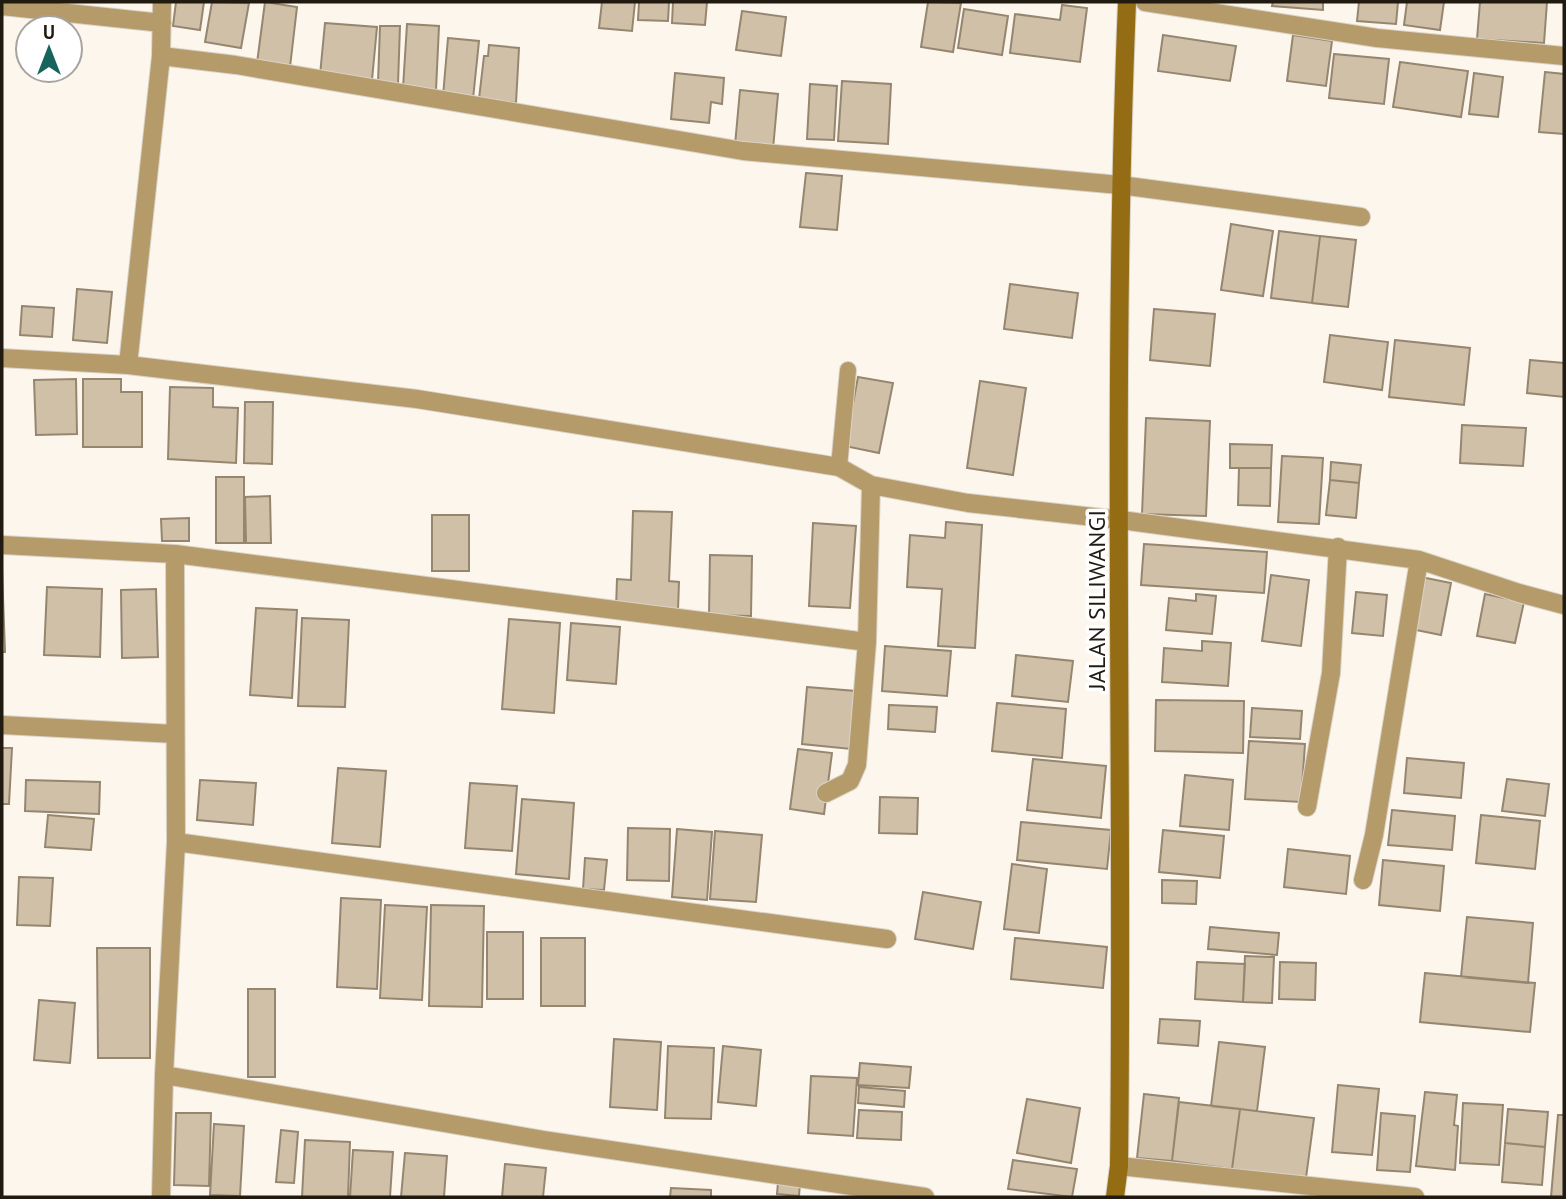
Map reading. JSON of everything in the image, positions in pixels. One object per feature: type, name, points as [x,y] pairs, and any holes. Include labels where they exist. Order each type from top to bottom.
[{"type":"street","points":[[128,365],[161,56],[162,2]]},
{"type":"street","name":"JALAN SILIWANGI","points":[[1115,1197],[1119,1166],[1120,185],[1127,2]]},
{"type":"street","points":[[1144,2],[1377,38],[1564,57]]},
{"type":"street","points":[[2,6],[162,23]]},
{"type":"street","points":[[161,56],[236,65],[743,151],[1120,185],[1361,217]]},
{"type":"street","points":[[2,358],[128,365],[417,399],[839,467],[871,485],[968,503],[1338,547],[1419,560],[1564,605]]},
{"type":"street","points":[[827,793],[850,781],[857,765],[867,642],[871,485]]},
{"type":"street","points":[[2,545],[175,554],[867,642]]},
{"type":"street","points":[[1307,807],[1331,674],[1338,547]]},
{"type":"street","points":[[161,1197],[164,1075],[176,842],[175,554]]},
{"type":"street","points":[[1363,880],[1374,835],[1419,560]]},
{"type":"street","points":[[2,725],[175,734]]},
{"type":"street","points":[[176,842],[887,939]]},
{"type":"street","points":[[164,1075],[544,1139],[925,1197]]},
{"type":"street","points":[[1119,1166],[1415,1197]]},
{"type":"lane","points":[[839,467],[848,370]]},
{"type":"building","points":[[176,2],[204,2],[200,30],[173,26]]},
{"type":"building","points":[[212,2],[249,3],[241,48],[205,42]]},
{"type":"building","points":[[265,2],[297,7],[290,67],[257,63]]},
{"type":"building","points":[[602,2],[635,2],[632,31],[599,28]]},
{"type":"building","points":[[639,2],[669,2],[668,21],[638,20]]},
{"type":"building","points":[[673,2],[707,2],[705,25],[672,23]]},
{"type":"building","points":[[928,2],[961,3],[953,52],[921,47]]},
{"type":"building","points":[[1273,2],[1323,2],[1323,10],[1272,6]]},
{"type":"building","points":[[1359,2],[1398,2],[1396,24],[1357,21]]},
{"type":"building","points":[[1407,2],[1444,2],[1440,30],[1404,25]]},
{"type":"building","points":[[1480,2],[1547,2],[1544,43],[1477,39]]},
{"type":"building","points":[[1062,5],[1087,8],[1080,62],[1010,53],[1015,14],[1060,20]]},
{"type":"building","points":[[964,9],[1008,16],[1002,55],[958,48]]},
{"type":"building","points":[[742,11],[786,17],[781,56],[736,50]]},
{"type":"building","points":[[325,23],[377,27],[372,80],[320,75]]},
{"type":"building","points":[[407,24],[439,26],[436,90],[403,88]]},
{"type":"building","points":[[380,26],[400,26],[398,84],[378,83]]},
{"type":"building","points":[[1163,35],[1236,46],[1230,81],[1158,71]]},
{"type":"building","points":[[1293,35],[1332,41],[1326,86],[1287,81]]},
{"type":"building","points":[[448,38],[479,41],[473,99],[443,96]]},
{"type":"building","points":[[489,45],[519,48],[516,103],[479,99],[484,56],[488,56]]},
{"type":"building","points":[[1334,54],[1389,59],[1384,104],[1329,98]]},
{"type":"building","points":[[1400,62],[1468,71],[1461,117],[1393,107]]},
{"type":"building","points":[[1545,72],[1564,74],[1564,134],[1539,132]]},
{"type":"building","points":[[675,73],[724,78],[722,104],[711,102],[709,123],[671,119]]},
{"type":"building","points":[[1474,73],[1503,77],[1498,117],[1469,114]]},
{"type":"building","points":[[842,81],[891,84],[888,144],[838,141]]},
{"type":"building","points":[[810,84],[837,86],[834,140],[807,139]]},
{"type":"building","points":[[740,90],[778,94],[773,149],[735,145]]},
{"type":"building","points":[[806,173],[842,176],[837,230],[800,227]]},
{"type":"building","points":[[1231,224],[1273,231],[1263,296],[1221,290]]},
{"type":"building","points":[[1279,231],[1320,236],[1312,303],[1271,298]]},
{"type":"building","points":[[1320,236],[1356,240],[1348,307],[1312,303]]},
{"type":"building","points":[[1010,284],[1078,293],[1072,338],[1004,329]]},
{"type":"building","points":[[77,289],[112,292],[107,343],[73,340]]},
{"type":"building","points":[[22,306],[54,308],[52,337],[20,335]]},
{"type":"building","points":[[1154,309],[1215,314],[1210,366],[1150,360]]},
{"type":"building","points":[[1330,335],[1388,342],[1382,390],[1324,382]]},
{"type":"building","points":[[1395,340],[1470,348],[1464,405],[1389,397]]},
{"type":"building","points":[[1530,360],[1564,363],[1564,397],[1527,393]]},
{"type":"building","points":[[858,377],[893,383],[879,453],[845,446]]},
{"type":"building","points":[[76,379],[77,434],[36,435],[34,380]]},
{"type":"building","points":[[83,379],[121,379],[121,392],[142,392],[142,447],[83,447]]},
{"type":"building","points":[[980,381],[1026,388],[1013,475],[967,468]]},
{"type":"building","points":[[170,387],[213,388],[213,407],[238,408],[236,463],[168,459]]},
{"type":"building","points":[[245,402],[273,402],[272,464],[244,463]]},
{"type":"building","points":[[1146,418],[1210,421],[1206,516],[1142,514]]},
{"type":"building","points":[[1462,425],[1526,428],[1523,466],[1460,463]]},
{"type":"building","points":[[1230,444],[1272,445],[1271,468],[1230,468]]},
{"type":"building","points":[[1282,456],[1323,458],[1319,524],[1278,522]]},
{"type":"building","points":[[1331,462],[1361,465],[1359,483],[1330,480]]},
{"type":"building","points":[[1239,468],[1271,468],[1270,506],[1238,505]]},
{"type":"building","points":[[216,477],[244,477],[244,543],[216,543]]},
{"type":"building","points":[[1330,480],[1359,483],[1356,518],[1326,515]]},
{"type":"building","points":[[270,496],[271,543],[246,543],[245,497]]},
{"type":"building","points":[[633,511],[672,512],[669,581],[679,582],[678,610],[616,608],[617,579],[631,580]]},
{"type":"building","points":[[432,515],[469,515],[469,571],[432,571]]},
{"type":"building","points":[[189,518],[189,541],[162,541],[161,519]]},
{"type":"building","points":[[946,522],[982,525],[975,648],[938,646],[942,589],[907,587],[910,535],[945,538]]},
{"type":"building","points":[[813,523],[856,526],[850,608],[809,606]]},
{"type":"building","points":[[1144,544],[1267,552],[1264,593],[1141,585]]},
{"type":"building","points":[[710,555],[752,556],[751,616],[709,615]]},
{"type":"building","points":[[2,569],[5,652],[2,652]]},
{"type":"building","points":[[1271,575],[1309,580],[1301,646],[1262,641]]},
{"type":"building","points":[[1421,577],[1451,583],[1441,635],[1411,629]]},
{"type":"building","points":[[47,587],[102,589],[100,657],[44,655]]},
{"type":"building","points":[[156,589],[158,657],[122,658],[121,590]]},
{"type":"building","points":[[1356,592],[1387,595],[1383,636],[1352,633]]},
{"type":"building","points":[[1196,594],[1216,596],[1212,634],[1166,630],[1169,598],[1196,601]]},
{"type":"building","points":[[1485,594],[1524,602],[1515,643],[1477,636]]},
{"type":"building","points":[[256,608],[297,610],[292,698],[250,695]]},
{"type":"building","points":[[302,618],[349,620],[345,707],[298,706]]},
{"type":"building","points":[[509,619],[560,623],[554,713],[502,709]]},
{"type":"building","points":[[571,623],[620,627],[616,684],[567,680]]},
{"type":"building","points":[[1202,641],[1231,643],[1228,686],[1162,682],[1164,648],[1202,651]]},
{"type":"building","points":[[885,646],[951,651],[947,696],[882,691]]},
{"type":"building","points":[[1016,655],[1073,661],[1068,702],[1012,696]]},
{"type":"building","points":[[807,687],[856,691],[851,749],[802,744]]},
{"type":"building","points":[[1156,700],[1244,701],[1243,753],[1155,751]]},
{"type":"building","points":[[997,703],[1066,709],[1062,758],[992,751]]},
{"type":"building","points":[[889,705],[937,707],[935,732],[888,729]]},
{"type":"building","points":[[1252,708],[1302,711],[1300,739],[1250,737]]},
{"type":"building","points":[[1249,741],[1305,744],[1301,802],[1245,799]]},
{"type":"building","points":[[2,748],[12,748],[9,804],[2,804]]},
{"type":"building","points":[[798,749],[832,753],[824,814],[790,809]]},
{"type":"building","points":[[1407,758],[1464,763],[1461,798],[1404,793]]},
{"type":"building","points":[[1033,759],[1106,766],[1101,818],[1027,810]]},
{"type":"building","points":[[338,768],[386,771],[380,847],[332,843]]},
{"type":"building","points":[[1185,775],[1233,780],[1229,830],[1180,826]]},
{"type":"building","points":[[1507,779],[1549,784],[1545,816],[1502,811]]},
{"type":"building","points":[[26,780],[100,782],[99,814],[25,811]]},
{"type":"building","points":[[200,780],[256,783],[253,825],[197,820]]},
{"type":"building","points":[[470,783],[517,786],[512,851],[465,848]]},
{"type":"building","points":[[880,797],[918,798],[917,834],[879,833]]},
{"type":"building","points":[[522,799],[574,803],[569,879],[516,874]]},
{"type":"building","points":[[1392,810],[1455,816],[1452,850],[1388,845]]},
{"type":"building","points":[[48,815],[94,819],[91,850],[45,847]]},
{"type":"building","points":[[1481,815],[1540,821],[1535,869],[1476,863]]},
{"type":"building","points":[[1021,822],[1111,830],[1107,869],[1017,860]]},
{"type":"building","points":[[628,828],[670,829],[669,881],[627,880]]},
{"type":"building","points":[[677,829],[712,832],[707,900],[672,897]]},
{"type":"building","points":[[1163,830],[1224,836],[1220,878],[1159,872]]},
{"type":"building","points":[[715,831],[762,835],[756,902],[710,899]]},
{"type":"building","points":[[1288,849],[1350,856],[1346,894],[1284,887]]},
{"type":"building","points":[[585,858],[607,860],[604,890],[583,889]]},
{"type":"building","points":[[1383,860],[1444,866],[1440,911],[1379,905]]},
{"type":"building","points":[[1012,864],[1047,869],[1039,933],[1004,929]]},
{"type":"building","points":[[19,877],[53,878],[50,926],[17,925]]},
{"type":"building","points":[[1162,880],[1197,881],[1196,904],[1162,903]]},
{"type":"building","points":[[923,892],[981,902],[973,949],[915,939]]},
{"type":"building","points":[[341,898],[381,900],[377,989],[337,987]]},
{"type":"building","points":[[385,905],[427,907],[422,1000],[380,998]]},
{"type":"building","points":[[431,905],[484,906],[482,1007],[429,1006]]},
{"type":"building","points":[[1467,917],[1533,923],[1528,983],[1461,977]]},
{"type":"building","points":[[1210,927],[1279,933],[1277,955],[1208,949]]},
{"type":"building","points":[[487,932],[523,932],[523,999],[487,999]]},
{"type":"building","points":[[541,938],[585,938],[585,1006],[541,1006]]},
{"type":"building","points":[[1015,938],[1107,947],[1103,988],[1011,979]]},
{"type":"building","points":[[97,948],[150,948],[150,1058],[98,1058]]},
{"type":"building","points":[[1245,956],[1274,957],[1272,1003],[1243,1002]]},
{"type":"building","points":[[1197,962],[1245,964],[1243,1002],[1195,999]]},
{"type":"building","points":[[1280,962],[1316,963],[1315,1000],[1279,999]]},
{"type":"building","points":[[1425,973],[1535,983],[1530,1032],[1420,1022]]},
{"type":"building","points":[[248,989],[275,989],[275,1077],[248,1077]]},
{"type":"building","points":[[39,1000],[75,1003],[70,1063],[34,1060]]},
{"type":"building","points":[[1160,1019],[1200,1021],[1198,1046],[1158,1043]]},
{"type":"building","points":[[614,1039],[661,1042],[657,1110],[610,1107]]},
{"type":"building","points":[[1219,1042],[1265,1047],[1257,1111],[1211,1106]]},
{"type":"building","points":[[668,1046],[714,1048],[711,1119],[665,1118]]},
{"type":"building","points":[[723,1046],[761,1050],[756,1106],[718,1102]]},
{"type":"building","points":[[860,1063],[911,1067],[909,1088],[858,1085]]},
{"type":"building","points":[[811,1076],[857,1078],[853,1136],[808,1133]]},
{"type":"building","points":[[1338,1085],[1379,1089],[1372,1155],[1332,1152]]},
{"type":"building","points":[[859,1087],[905,1091],[904,1107],[858,1103]]},
{"type":"building","points":[[1425,1092],[1457,1095],[1454,1125],[1458,1126],[1455,1170],[1416,1166]]},
{"type":"building","points":[[1144,1094],[1179,1098],[1172,1161],[1137,1158]]},
{"type":"building","points":[[1027,1099],[1080,1108],[1071,1163],[1017,1153]]},
{"type":"building","points":[[1179,1102],[1240,1109],[1232,1169],[1172,1161]]},
{"type":"building","points":[[1463,1103],[1503,1105],[1499,1165],[1460,1163]]},
{"type":"building","points":[[1240,1109],[1314,1118],[1306,1178],[1232,1169]]},
{"type":"building","points":[[1508,1109],[1548,1112],[1545,1147],[1505,1143]]},
{"type":"building","points":[[859,1110],[902,1112],[901,1140],[857,1138]]},
{"type":"building","points":[[176,1113],[211,1113],[209,1186],[174,1185]]},
{"type":"building","points":[[1381,1113],[1415,1116],[1410,1172],[1377,1170]]},
{"type":"building","points":[[1558,1115],[1564,1115],[1564,1197],[1551,1197]]},
{"type":"building","points":[[214,1124],[244,1126],[240,1196],[210,1195]]},
{"type":"building","points":[[281,1130],[298,1132],[294,1183],[276,1182]]},
{"type":"building","points":[[305,1140],[350,1142],[348,1197],[302,1197]]},
{"type":"building","points":[[1505,1143],[1545,1147],[1542,1185],[1502,1182]]},
{"type":"building","points":[[353,1150],[393,1152],[390,1197],[350,1197]]},
{"type":"building","points":[[405,1153],[447,1156],[444,1197],[401,1197]]},
{"type":"building","points":[[1013,1160],[1077,1169],[1072,1197],[1008,1189]]},
{"type":"building","points":[[505,1164],[546,1168],[543,1197],[502,1197]]},
{"type":"building","points":[[778,1182],[800,1183],[799,1196],[777,1194]]},
{"type":"building","points":[[671,1188],[711,1190],[711,1197],[670,1197]]}]
